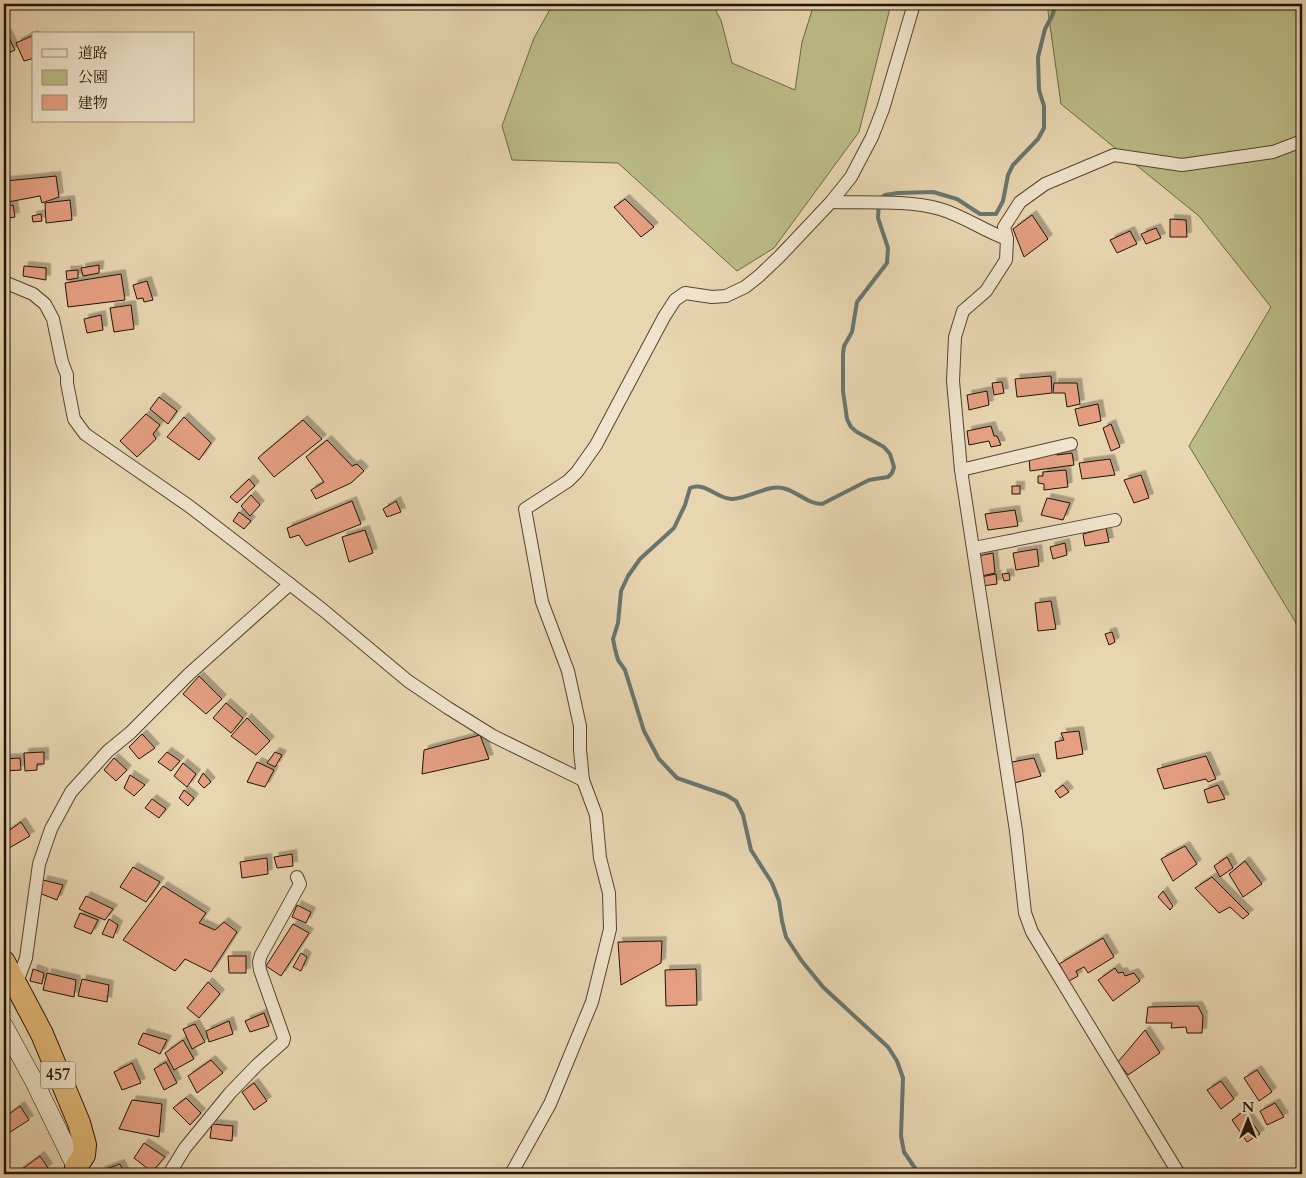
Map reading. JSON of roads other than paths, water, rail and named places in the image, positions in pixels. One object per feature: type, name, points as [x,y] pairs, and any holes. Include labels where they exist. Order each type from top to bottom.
[{"type":"highway","name":"457","points":[[4,962],[42,1034],[79,1123],[85,1144],[84,1155],[77,1171]]},
{"type":"main road","points":[[4,1026],[34,1081],[77,1171]]},
{"type":"street","points":[[511,1174],[550,1104],[592,1002],[610,929],[609,893],[600,858],[596,816],[583,780],[580,726],[568,671],[542,602],[525,509],[568,481],[577,472],[596,445],[664,317],[675,300],[685,293],[726,296],[740,290],[759,276],[832,202],[851,177],[872,137],[883,109],[914,4]]},
{"type":"street","points":[[1179,1174],[1032,932],[1025,914],[1016,831],[961,470],[953,381],[955,337],[963,311],[986,291],[1006,260],[1007,239],[1004,227],[1020,202],[1045,184],[1114,155],[1182,165],[1273,152],[1302,141]]},
{"type":"street","points":[[832,202],[916,204],[940,209],[989,233],[1007,239]]},
{"type":"street","points":[[4,282],[33,294],[45,304],[53,319],[62,362],[67,375],[74,419],[85,434],[189,506],[323,610],[396,672],[493,736],[583,780]]},
{"type":"street","points":[[961,470],[1071,444]]},
{"type":"street","points":[[974,548],[1115,520]]},
{"type":"street","points":[[16,985],[26,958],[39,864],[51,829],[71,792],[108,751],[130,734],[189,674],[290,584]]},
{"type":"street","points":[[169,1174],[185,1148],[230,1094],[257,1065],[283,1042],[284,1038],[260,970],[259,962],[260,955],[300,884],[297,878]]},
{"type":"waterway","points":[[919,1174],[904,1152],[901,1136],[903,1078],[897,1061],[888,1047],[823,987],[801,960],[786,937],[779,901],[772,883],[751,850],[743,815],[736,801],[726,795],[677,778],[659,759],[644,731],[625,670],[618,660],[613,639],[618,623],[621,591],[628,576],[640,559],[674,528],[685,505],[690,488],[701,487],[727,499],[740,498],[767,489],[780,488],[791,491],[817,504],[822,504],[869,480],[888,477],[892,473],[894,467],[890,454],[884,447],[851,427],[847,419],[843,391],[844,346],[852,332],[857,302],[887,263],[888,248],[878,218],[879,201],[885,195],[933,192],[957,199],[980,214],[996,214],[1003,201],[1008,175],[1013,165],[1038,139],[1044,128],[1044,106],[1039,90],[1038,57],[1045,29],[1056,4]]}]
